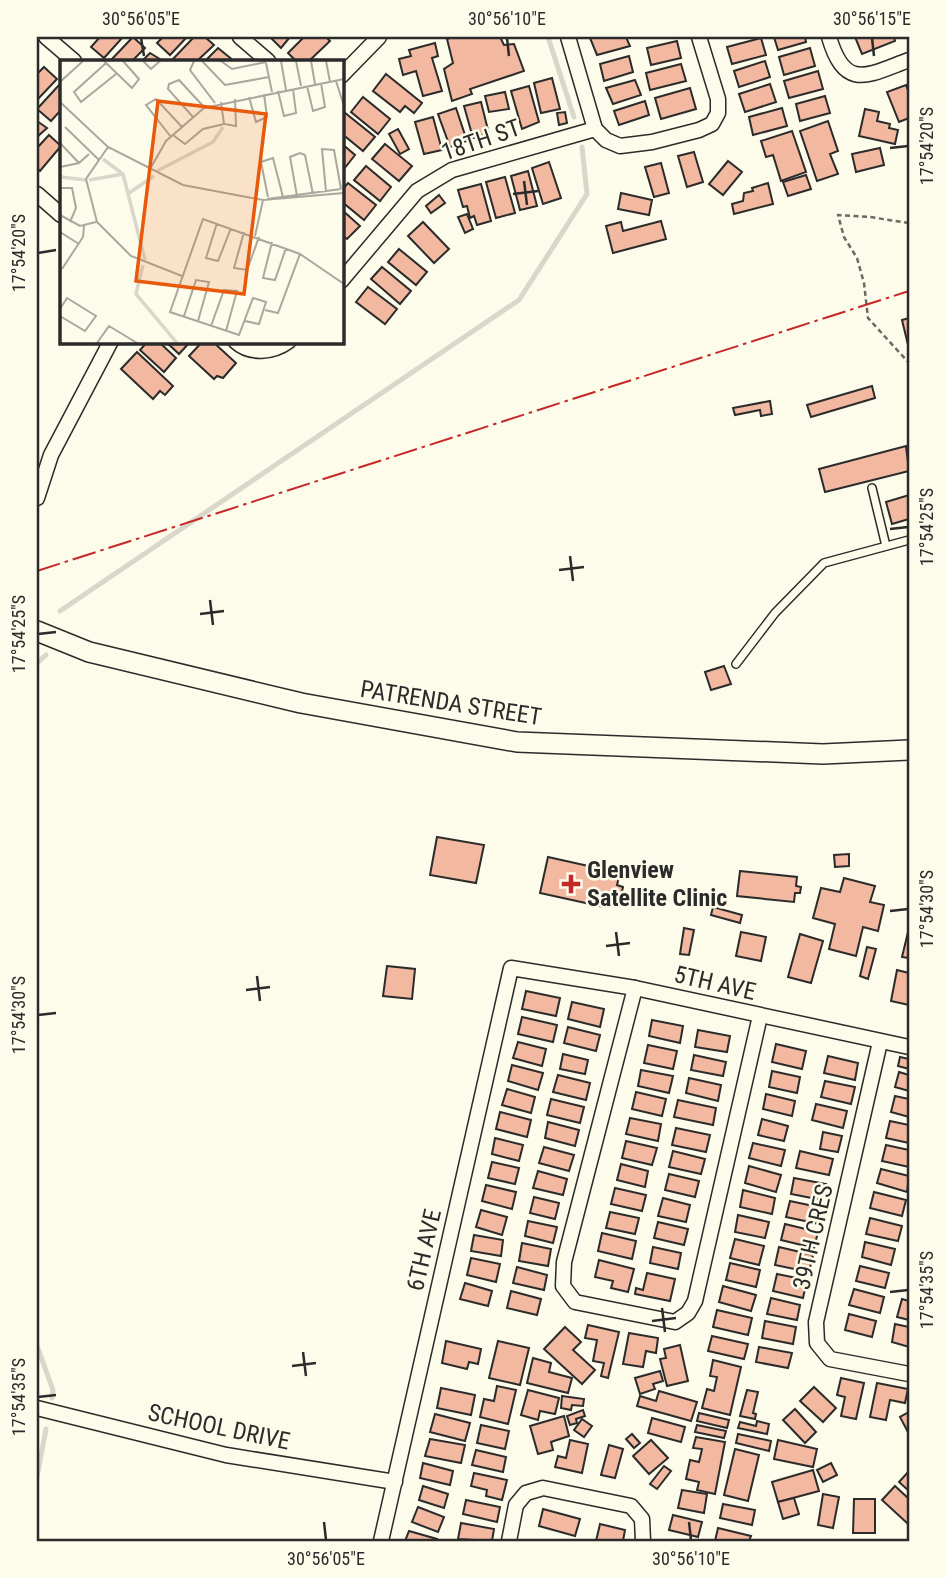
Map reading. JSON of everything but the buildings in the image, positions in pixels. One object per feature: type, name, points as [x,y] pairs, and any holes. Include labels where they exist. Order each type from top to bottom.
[{"type":"street","points":[[46,37],[73,60]]},
{"type":"street","points":[[240,37],[267,60]]},
{"type":"street","points":[[343,74],[379,37]]},
{"type":"street","points":[[568,37],[595,129],[606,140],[620,146],[652,142],[712,124],[718,113],[718,99],[699,37]]},
{"type":"street","points":[[829,37],[833,52],[845,71],[863,76],[909,60]]},
{"type":"street","name":"18TH ST","points":[[343,280],[417,191],[452,170],[595,129]]},
{"type":"street","points":[[37,194],[60,214]]},
{"type":"street","points":[[37,498],[51,455],[110,343]]},
{"type":"street","points":[[237,343],[251,350],[266,351],[287,343]]},
{"type":"street","name":"PATRENDA STREET","points":[[37,631],[89,652],[301,703],[517,742],[823,754],[909,750]]},
{"type":"street","name":"5TH AVE","points":[[510,968],[635,988],[909,1047]]},
{"type":"street","name":"6TH AVE","points":[[381,1541],[510,968]]},
{"type":"street","points":[[635,988],[564,1262],[563,1286],[575,1302],[675,1322],[688,1313],[695,1301],[760,1016]]},
{"type":"street","name":"39TH CRES","points":[[880,1042],[816,1322],[817,1343],[830,1359],[909,1374]]},
{"type":"street","name":"SCHOOL DRIVE","points":[[37,1408],[226,1455],[395,1482]]},
{"type":"street","points":[[509,1541],[516,1505],[526,1493],[543,1488],[631,1506],[642,1519],[643,1541]]},
{"type":"lane","points":[[872,488],[886,546]]},
{"type":"lane","points":[[736,664],[775,613],[824,563],[909,540]]},
{"type":"path","points":[[909,223],[838,215],[844,237],[857,258],[864,283],[868,318],[909,363]]},
{"type":"waterway","points":[[548,37],[574,117]]},
{"type":"waterway","points":[[60,611],[519,300],[587,194],[582,147]]},
{"type":"waterway","points":[[37,663],[46,655]]},
{"type":"waterway","points":[[37,1346],[53,1390],[52,1398]]},
{"type":"waterway","points":[[37,1477],[46,1429]]},
{"type":"power","points":[[37,571],[909,291]]},
{"type":"place","name":"Glenview Satellite Clinic","points":[[571,884]]}]
